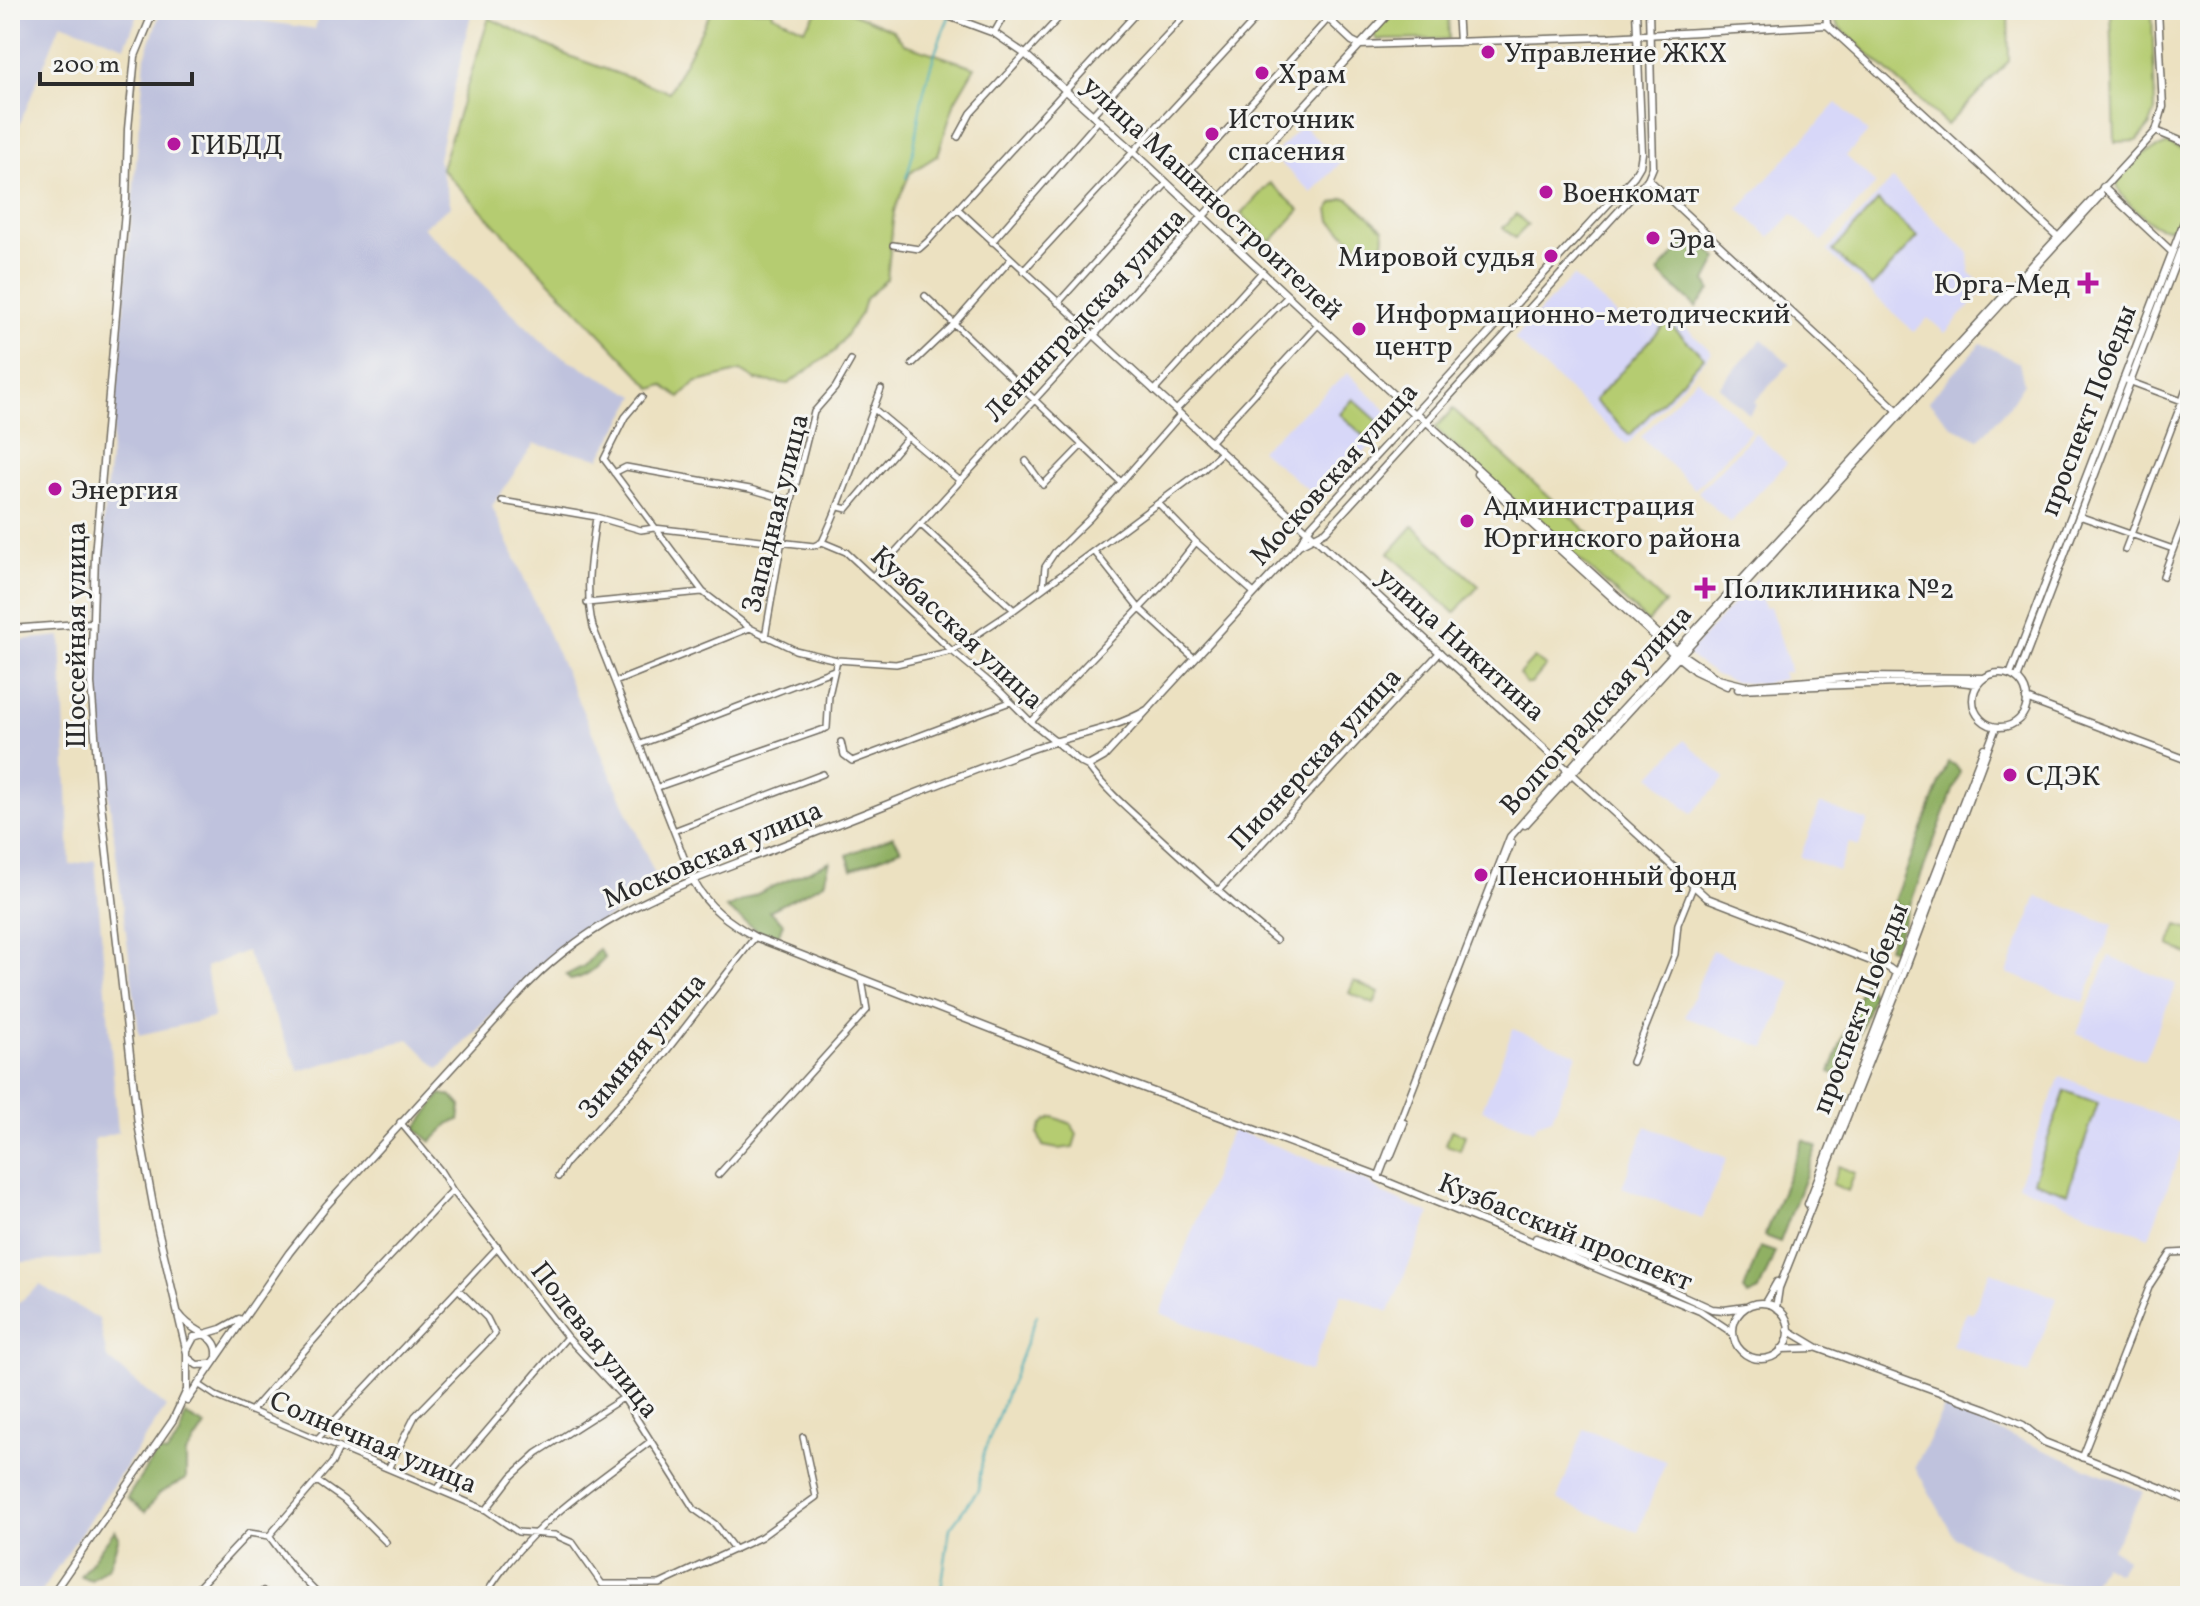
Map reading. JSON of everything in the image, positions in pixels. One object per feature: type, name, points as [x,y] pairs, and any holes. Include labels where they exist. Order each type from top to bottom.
[{"type":"main road","name":"Шоссейная улица","points":[[51,1596],[173,1420],[187,1390],[187,1353],[156,1221],[138,1124],[94,740],[92,623],[98,506],[126,200],[128,129],[135,56],[154,10]]},
{"type":"main road","points":[[1319,10],[1360,45],[1637,36],[1827,25]]},
{"type":"main road","name":"Ленинградская улица","points":[[1094,335],[1392,10]]},
{"type":"main road","points":[[1457,10],[1459,42]]},
{"type":"main road","points":[[1636,10],[1642,153],[1636,172],[1648,179],[1896,413]]},
{"type":"main road","points":[[1648,179],[1653,167],[1649,10]]},
{"type":"main road","points":[[1826,10],[1827,25],[2057,236]]},
{"type":"main road","points":[[2158,10],[2163,107],[2156,131],[2190,145]]},
{"type":"main road","name":"улица Машиностроителей","points":[[934,11],[994,33],[1025,54],[1678,654],[1712,681],[1746,690],[1859,683],[1952,681],[1977,684]]},
{"type":"main road","name":"Волгоградская улица","points":[[1381,1177],[1505,847],[1528,815],[2156,131]]},
{"type":"main road","name":"Московская улица","points":[[1088,766],[1104,757],[1120,741],[1299,545],[1308,530],[1636,172]]},
{"type":"main road","name":"Московская улица","points":[[1299,545],[1317,540],[1348,508],[1648,179]]},
{"type":"main road","points":[[1984,678],[1973,692],[1978,717],[1994,727],[2015,723],[2021,717],[2026,701],[2022,685],[2014,677],[2001,673],[1984,678],[1858,677],[1746,686],[1718,679],[1678,654],[2105,188],[2175,252],[2190,225]]},
{"type":"main road","name":"проспект Победы","points":[[2014,677],[2190,206]]},
{"type":"main road","points":[[1583,231],[1593,240]]},
{"type":"main road","points":[[1094,335],[1308,530]]},
{"type":"main road","points":[[2014,677],[2079,516],[2127,381]]},
{"type":"main road","name":"улица Никитина","points":[[1308,530],[1707,898],[1889,968],[1897,974]]},
{"type":"main road","points":[[10,629],[92,623]]},
{"type":"main road","points":[[2026,701],[2190,763]]},
{"type":"main road","name":"Московская улица","points":[[173,1420],[314,1220],[479,1036],[561,953],[626,909],[693,880],[1055,741],[1108,729],[1147,710]]},
{"type":"main road","points":[[1776,1308],[1779,1288],[1902,978],[1994,727]]},
{"type":"main road","name":"проспект Победы","points":[[1765,1303],[1785,1267],[1994,727]]},
{"type":"main road","points":[[1108,729],[1116,731],[1120,741]]},
{"type":"main road","points":[[1067,752],[1067,743],[1072,736]]},
{"type":"main road","points":[[1055,741],[1088,766]]},
{"type":"main road","points":[[693,880],[718,914],[755,937],[1655,1283],[1712,1309],[1765,1303],[1784,1316],[1788,1330],[1781,1349],[1774,1355],[1756,1358],[1740,1350],[1733,1333],[1736,1318],[1746,1307]]},
{"type":"main road","name":"Кузбасский проспект","points":[[1381,1177],[1700,1311],[1733,1333]]},
{"type":"main road","name":"Московская улица","points":[[187,1353],[191,1339],[234,1323],[253,1305]]},
{"type":"main road","points":[[175,1308],[188,1327],[216,1343],[218,1350],[215,1360],[205,1366],[190,1360],[187,1353]]},
{"type":"main road","points":[[1788,1330],[1818,1348],[1996,1413],[2023,1425],[2044,1442],[2190,1502]]},
{"type":"main road","points":[[1781,1349],[1818,1348]]},
{"type":"street","points":[[994,33],[1007,10]]},
{"type":"street","points":[[958,137],[971,113],[1066,10]]},
{"type":"street","points":[[893,245],[919,249],[1139,10]]},
{"type":"street","points":[[1092,115],[1190,10]]},
{"type":"street","points":[[1023,271],[1264,10]]},
{"type":"street","points":[[1221,198],[1191,169],[1328,19]]},
{"type":"street","points":[[992,242],[1098,121]]},
{"type":"street","points":[[1058,303],[1166,184]]},
{"type":"street","points":[[958,209],[1094,335]]},
{"type":"street","points":[[912,364],[953,325],[1011,259]]},
{"type":"street","points":[[1154,391],[1261,273]]},
{"type":"street","points":[[925,296],[1121,482]]},
{"type":"street","points":[[1042,589],[1045,567],[1055,552],[1089,519],[1178,413],[1288,296]]},
{"type":"street","points":[[1210,442],[1318,325]]},
{"type":"street","name":"Ленинградская улица","points":[[873,576],[1094,335]]},
{"type":"street","name":"Западная улица","points":[[765,637],[782,540],[814,412],[835,388],[851,360]]},
{"type":"street","points":[[2127,381],[2182,401]]},
{"type":"street","points":[[822,542],[839,507],[853,459],[881,389]]},
{"type":"street","points":[[2125,550],[2186,389],[2190,391]]},
{"type":"street","points":[[642,397],[625,417],[604,459],[654,528],[671,545],[703,592],[750,628],[795,650],[837,660],[896,664],[952,651],[1014,610],[1221,453]]},
{"type":"street","points":[[873,408],[959,480]]},
{"type":"street","points":[[839,507],[847,509],[908,437]]},
{"type":"street","points":[[1026,461],[1043,485],[1082,445]]},
{"type":"street","points":[[614,473],[626,467],[750,489],[792,501]]},
{"type":"street","name":"Кузбасская улица","points":[[502,501],[596,517],[641,530],[654,528],[814,546],[822,542],[846,552],[1055,741]]},
{"type":"street","points":[[1158,503],[1196,542],[1254,593]]},
{"type":"street","points":[[2163,576],[2190,505]]},
{"type":"street","points":[[2079,516],[2173,549]]},
{"type":"street","points":[[596,517],[587,581],[587,603],[593,627],[676,830],[693,880]]},
{"type":"street","points":[[920,524],[1014,610]]},
{"type":"street","points":[[1031,722],[1163,584],[1196,542]]},
{"type":"street","points":[[1094,551],[1139,608],[1194,658]]},
{"type":"street","points":[[587,603],[703,592]]},
{"type":"street","name":"Западная улица","points":[[615,682],[750,628]]},
{"type":"street","name":"Пионерская улица","points":[[1218,891],[1440,652]]},
{"type":"street","points":[[658,787],[827,728],[829,695],[837,660]]},
{"type":"street","points":[[641,744],[834,670]]},
{"type":"street","points":[[841,742],[844,755],[852,761],[1010,702]]},
{"type":"street","points":[[1088,766],[1122,803],[1276,940]]},
{"type":"street","points":[[676,830],[823,774]]},
{"type":"street","points":[[1632,1062],[1675,954],[1678,924],[1693,887]]},
{"type":"street","name":"Зимняя улица","points":[[558,1177],[566,1163],[658,1062],[755,937]]},
{"type":"street","points":[[718,1175],[867,1010],[862,978]]},
{"type":"street","name":"Полевая улица","points":[[400,1122],[567,1337],[623,1397],[694,1509],[715,1524],[735,1550]]},
{"type":"street","points":[[251,1411],[342,1308],[453,1191]]},
{"type":"street","points":[[318,1438],[498,1246]]},
{"type":"street","points":[[2082,1458],[2150,1285],[2171,1253],[2190,1252]]},
{"type":"street","points":[[389,1467],[415,1416],[495,1334],[487,1318],[458,1289]]},
{"type":"street","points":[[437,1489],[567,1337]]},
{"type":"street","name":"Солнечная улица","points":[[198,1384],[216,1396],[486,1510],[518,1532],[555,1535],[573,1543],[602,1584],[660,1584],[735,1550]]},
{"type":"street","points":[[486,1510],[512,1476],[537,1453],[623,1397]]},
{"type":"street","points":[[735,1550],[761,1537],[816,1497],[803,1437]]},
{"type":"street","points":[[485,1596],[494,1580],[534,1533],[562,1506],[651,1441]]},
{"type":"street","points":[[269,1536],[332,1463],[339,1448]]},
{"type":"street","points":[[317,1481],[344,1500],[386,1542]]},
{"type":"street","points":[[190,1596],[249,1533],[269,1536],[296,1572],[320,1596]]},
{"type":"shaded area","points":[[10,10],[140,10],[125,46],[61,23],[10,148]]},
{"type":"shaded area","points":[[161,10],[188,10],[315,29],[319,10],[472,10],[438,159],[451,206],[423,227],[552,351],[636,396],[600,458],[534,444],[492,506],[661,888],[577,935],[549,957],[439,1069],[409,1039],[299,1071],[246,951],[206,967],[214,1018],[139,1035],[99,719],[98,675],[103,522],[145,57]]},
{"type":"shaded area","points":[[1837,103],[1868,132],[1846,156],[1876,184],[1822,242],[1792,214],[1770,238],[1739,209]]},
{"type":"shaded area","points":[[1302,125],[1342,161],[1312,193],[1273,156]]},
{"type":"shaded area","points":[[1892,179],[1969,253],[1970,273],[1986,288],[1945,333],[1928,318],[1914,332],[1827,251]]},
{"type":"shaded area","points":[[1573,276],[1618,316],[1637,326],[1666,319],[1681,323],[1712,352],[1627,445],[1514,339]]},
{"type":"shaded area","points":[[1762,339],[1790,364],[1754,402],[1757,405],[1749,414],[1719,387]]},
{"type":"shaded area","points":[[1981,343],[2019,363],[2024,383],[2010,405],[1979,439],[1953,427],[1928,401]]},
{"type":"shaded area","points":[[1348,373],[1395,419],[1321,500],[1260,450]]},
{"type":"shaded area","points":[[1697,378],[1752,430],[1695,489],[1641,437]]},
{"type":"shaded area","points":[[1755,433],[1787,463],[1730,523],[1698,492]]},
{"type":"shaded area","points":[[1757,577],[1764,608],[1770,607],[1789,672],[1783,672],[1784,679],[1758,684],[1734,682],[1716,675],[1687,655]]},
{"type":"shaded area","points":[[61,636],[70,865],[95,860],[118,1132],[94,1139],[101,1257],[10,1263],[10,641]]},
{"type":"shaded area","points":[[1684,740],[1725,778],[1691,814],[1651,776]]},
{"type":"shaded area","points":[[1820,804],[1868,821],[1859,846],[1849,842],[1838,871],[1800,857]]},
{"type":"shaded area","points":[[2037,896],[2113,925],[2084,1002],[2007,973]]},
{"type":"shaded area","points":[[1712,950],[1792,982],[1766,1048],[1685,1017]]},
{"type":"shaded area","points":[[2109,956],[2176,984],[2144,1061],[2077,1033]]},
{"type":"shaded area","points":[[1513,1029],[1577,1054],[1552,1118],[1538,1123],[1534,1130],[1482,1110]]},
{"type":"shaded area","points":[[2060,1076],[2190,1127],[2149,1237],[2018,1185]]},
{"type":"shaded area","points":[[1646,1126],[1727,1158],[1702,1219],[1622,1187]]},
{"type":"shaded area","points":[[1232,1129],[1368,1182],[1382,1193],[1430,1214],[1389,1312],[1342,1293],[1310,1372],[1160,1313]]},
{"type":"shaded area","points":[[1990,1271],[2057,1298],[2028,1374],[1952,1345],[1966,1311],[1973,1313]]},
{"type":"shaded area","points":[[40,1285],[99,1319],[107,1358],[166,1407],[38,1596],[10,1596],[10,1310]]},
{"type":"shaded area","points":[[1944,1408],[2144,1492],[2112,1549],[2127,1558],[2118,1573],[2103,1565],[2089,1589],[2041,1582],[1955,1538],[1915,1467]]},
{"type":"shaded area","points":[[1584,1429],[1666,1461],[1638,1532],[1557,1500]]},
{"type":"green space","points":[[712,10],[773,10],[772,14],[804,29],[819,10],[845,10],[893,30],[904,44],[975,67],[955,101],[938,155],[910,173],[894,211],[887,279],[865,299],[861,313],[835,351],[788,384],[756,380],[741,371],[695,383],[680,398],[663,385],[653,389],[441,168],[489,18],[569,56],[669,92]]},
{"type":"green space","points":[[1394,10],[1448,10],[1449,39],[1377,40],[1373,33]]},
{"type":"green space","points":[[1827,10],[2008,10],[2009,61],[1947,125],[1841,29]]},
{"type":"green space","points":[[2111,10],[2152,10],[2155,111],[2150,125],[2137,141],[2115,142]]},
{"type":"green space","points":[[2168,144],[2190,152],[2190,167],[2183,214],[2176,224],[2167,228],[2154,225],[2130,204],[2121,194],[2117,181],[2143,154]]},
{"type":"green space","points":[[1270,183],[1300,210],[1271,242],[1241,214]]},
{"type":"green space","points":[[1344,198],[1383,229],[1382,244],[1377,250],[1363,250],[1331,221],[1329,209],[1333,203]]},
{"type":"green space","points":[[1878,201],[1918,237],[1872,287],[1833,251]]},
{"type":"green space","points":[[1516,214],[1528,225],[1515,238],[1503,228]]},
{"type":"green space","points":[[1690,237],[1718,258],[1706,281],[1710,290],[1696,307],[1658,272]]},
{"type":"green space","points":[[1667,322],[1704,357],[1630,435],[1594,401]]},
{"type":"green space","points":[[1353,399],[1381,424],[1367,439],[1340,414]]},
{"type":"green space","points":[[1453,409],[1665,603],[1648,622],[1435,428]]},
{"type":"green space","points":[[1413,526],[1479,586],[1454,613],[1389,553]]},
{"type":"green space","points":[[1534,658],[1546,666],[1531,684],[1526,684],[1519,674]]},
{"type":"green space","points":[[1948,762],[1960,772],[1893,950],[1888,948],[1903,907],[1894,903]]},
{"type":"green space","points":[[893,836],[901,849],[852,869],[847,855]]},
{"type":"green space","points":[[830,861],[824,883],[769,911],[783,923],[778,937],[756,930],[726,908]]},
{"type":"green space","points":[[2177,925],[2190,929],[2190,955],[2169,946]]},
{"type":"green space","points":[[599,949],[605,958],[585,975],[570,980],[566,975],[584,966]]},
{"type":"green space","points":[[1354,981],[1379,993],[1374,1004],[1349,993]]},
{"type":"green space","points":[[1864,981],[1873,995],[1843,1077],[1830,1072]]},
{"type":"green space","points":[[2065,1091],[2098,1103],[2067,1193],[2033,1181]]},
{"type":"green space","points":[[441,1094],[452,1096],[461,1106],[459,1120],[449,1124],[431,1142],[416,1129]]},
{"type":"green space","points":[[1054,1117],[1071,1124],[1077,1134],[1073,1147],[1058,1149],[1043,1146],[1039,1131],[1045,1121]]},
{"type":"green space","points":[[1451,1130],[1465,1135],[1460,1150],[1446,1145]]},
{"type":"green space","points":[[1803,1140],[1817,1146],[1780,1242],[1764,1236]]},
{"type":"green space","points":[[1839,1166],[1855,1173],[1848,1191],[1832,1184]]},
{"type":"green space","points":[[1760,1247],[1775,1252],[1759,1291],[1748,1296],[1744,1290]]},
{"type":"green space","points":[[185,1415],[205,1426],[186,1454],[186,1479],[160,1493],[145,1512],[127,1498],[157,1452],[166,1454],[180,1436]]},
{"type":"green space","points":[[115,1530],[119,1537],[109,1566],[91,1580],[80,1576]]},
{"type":"waterway","points":[[906,178],[928,76],[952,10]]},
{"type":"waterway","points":[[940,1596],[950,1528],[978,1490],[983,1455],[1037,1315]]},
{"type":"railway","points":[[10,22],[16,10]]},
{"type":"place","name":"Управление ЖКХ","points":[[1488,52]]},
{"type":"place","name":"Храм","points":[[1262,73]]},
{"type":"place","name":"Источник спасения","points":[[1212,134]]},
{"type":"place","name":"ГИБДД","points":[[174,144]]},
{"type":"place","name":"Военкомат","points":[[1546,192]]},
{"type":"place","name":"Эра","points":[[1653,238]]},
{"type":"place","name":"Мировой судья","points":[[1551,256]]},
{"type":"place","name":"Юрга-Мед","points":[[2088,283]]},
{"type":"place","name":"Информационно-методический центр","points":[[1359,329]]},
{"type":"place","name":"Энергия","points":[[55,489]]},
{"type":"place","name":"Администрация Юргинского района","points":[[1467,521]]},
{"type":"place","name":"Поликлиника №2","points":[[1705,588]]},
{"type":"place","name":"СДЭК","points":[[2010,775]]},
{"type":"place","name":"Пенсионный фонд","points":[[1481,875]]}]
